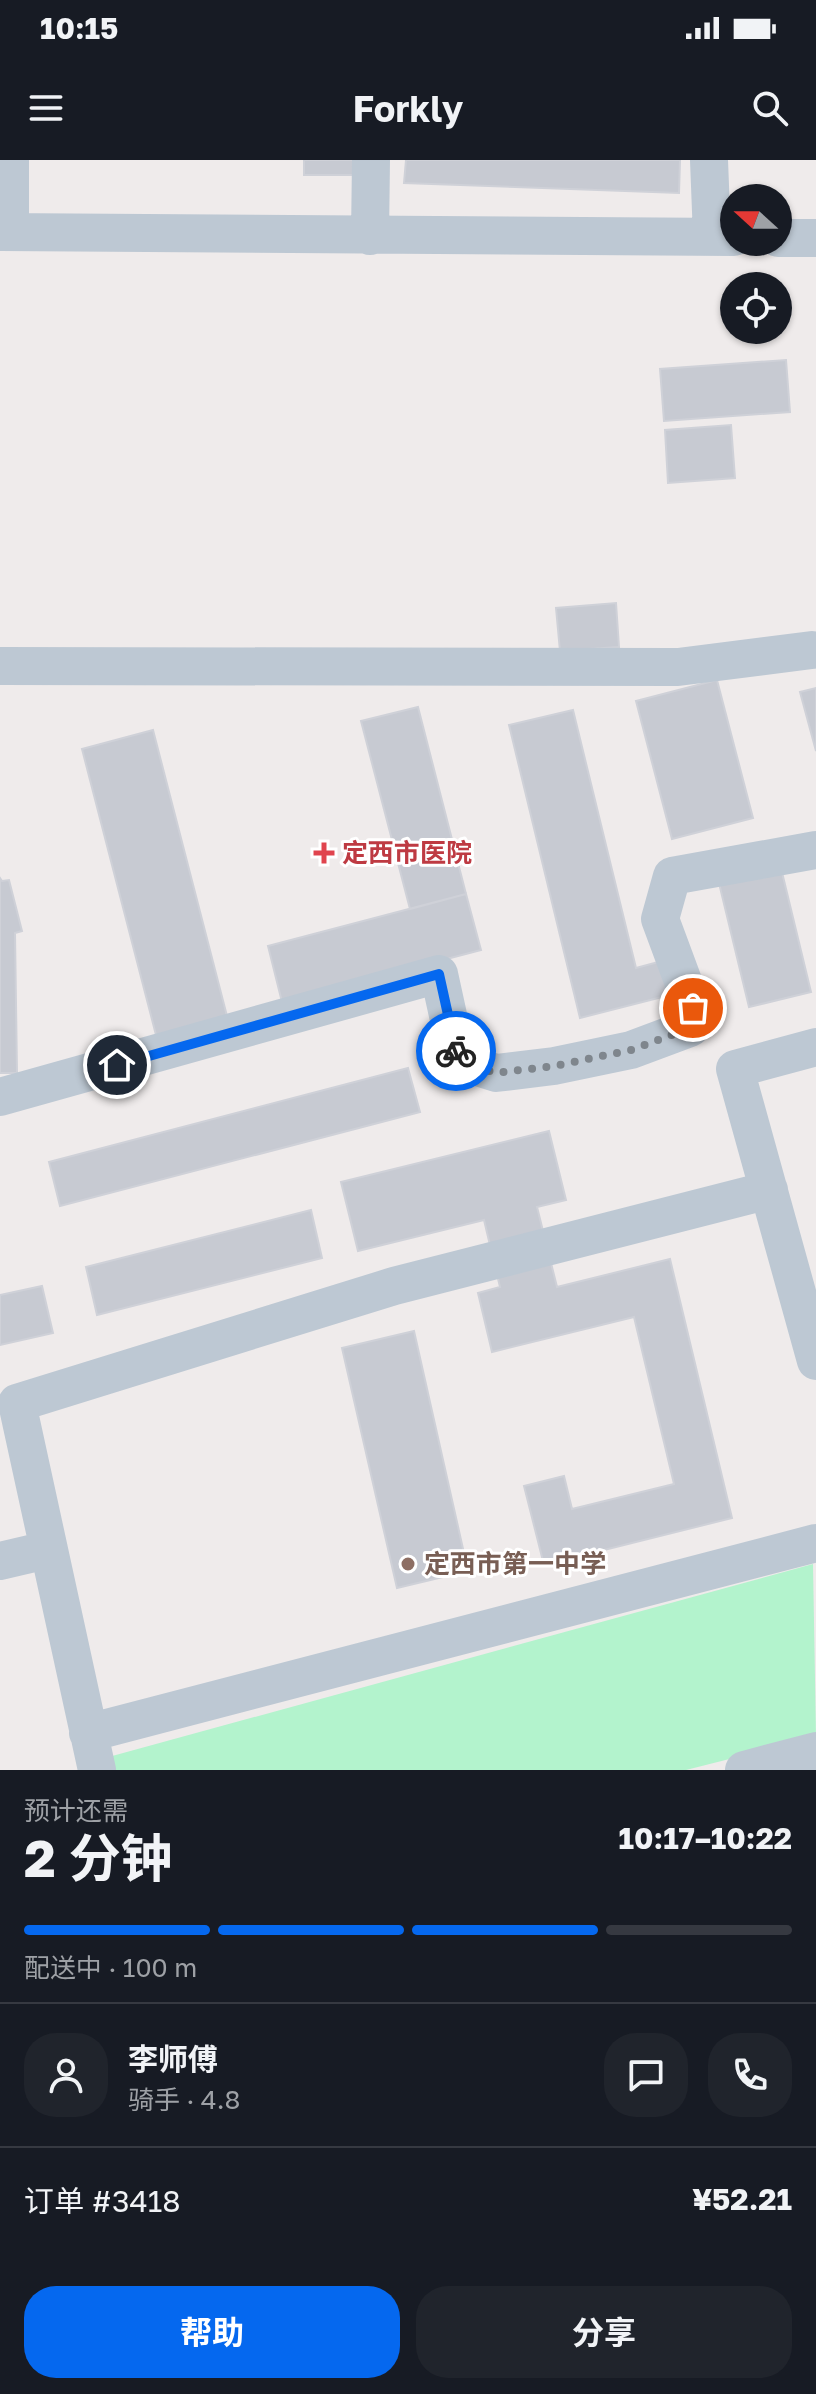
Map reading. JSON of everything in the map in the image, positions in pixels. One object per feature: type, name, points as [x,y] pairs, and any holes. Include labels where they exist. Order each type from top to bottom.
[{"type":"street","points":[[10,160],[5,232],[720,237]]},
{"type":"street","points":[[370,236],[371,160]]},
{"type":"street","points":[[709,160],[720,220]]},
{"type":"street","points":[[792,238],[816,238]]},
{"type":"street","points":[[0,666],[678,667],[812,650]]},
{"type":"street","points":[[0,1097],[439,974],[458,1061],[496,1073],[631,1050],[690,1028],[693,1008],[660,919],[672,876],[816,850]]},
{"type":"street","points":[[816,1047],[735,1069],[816,1361]]},
{"type":"street","points":[[97,1770],[17,1403],[394,1286],[769,1190]]},
{"type":"street","points":[[88,1733],[816,1543]]},
{"type":"street","points":[[0,1561],[47,1550]]},
{"type":"street","points":[[744,1770],[816,1751]]},
{"type":"green space","points":[[813,1564],[816,1737],[686,1770],[97,1770],[94,1761]]},
{"type":"building","points":[[304,160],[355,160],[355,175],[304,175]]},
{"type":"building","points":[[406,160],[680,160],[679,193],[404,183]]},
{"type":"building","points":[[786,360],[790,412],[664,421],[660,369]]},
{"type":"building","points":[[731,425],[735,478],[668,483],[665,430]]},
{"type":"building","points":[[616,603],[619,647],[560,651],[556,608]]},
{"type":"building","points":[[717,680],[753,818],[672,839],[636,701]]},
{"type":"building","points":[[816,688],[816,751],[800,692]]},
{"type":"building","points":[[418,707],[466,894],[410,909],[361,721]]},
{"type":"building","points":[[573,710],[636,968],[662,961],[670,995],[580,1018],[509,725]]},
{"type":"building","points":[[153,730],[227,1016],[156,1035],[82,749]]},
{"type":"building","points":[[780,864],[811,992],[749,1007],[718,879]]},
{"type":"building","points":[[0,878],[2,881],[9,880],[22,931],[15,933],[17,1073],[0,1073]]},
{"type":"building","points":[[466,894],[481,950],[282,1002],[268,946]]},
{"type":"building","points":[[408,1068],[420,1112],[60,1206],[49,1162]]},
{"type":"building","points":[[549,1131],[566,1200],[537,1207],[557,1287],[670,1259],[732,1518],[544,1565],[524,1486],[564,1476],[572,1509],[674,1484],[634,1317],[492,1352],[478,1293],[500,1287],[484,1220],[358,1251],[341,1182]]},
{"type":"building","points":[[311,1210],[322,1258],[97,1315],[86,1267]]},
{"type":"building","points":[[42,1286],[53,1333],[0,1345],[0,1295]]},
{"type":"building","points":[[414,1331],[468,1571],[397,1588],[342,1348]]},
{"type":"way so far","points":[[456,1051],[458,1061],[496,1073],[554,1066],[631,1050],[690,1028],[693,1008]]},
{"type":"place","name":"定西市医院","points":[[324,853]]},
{"type":"place","name":"定西市第一中学","points":[[408,1564]]},
{"type":"route","points":[[117,1065],[439,974],[456,1051]]}]
